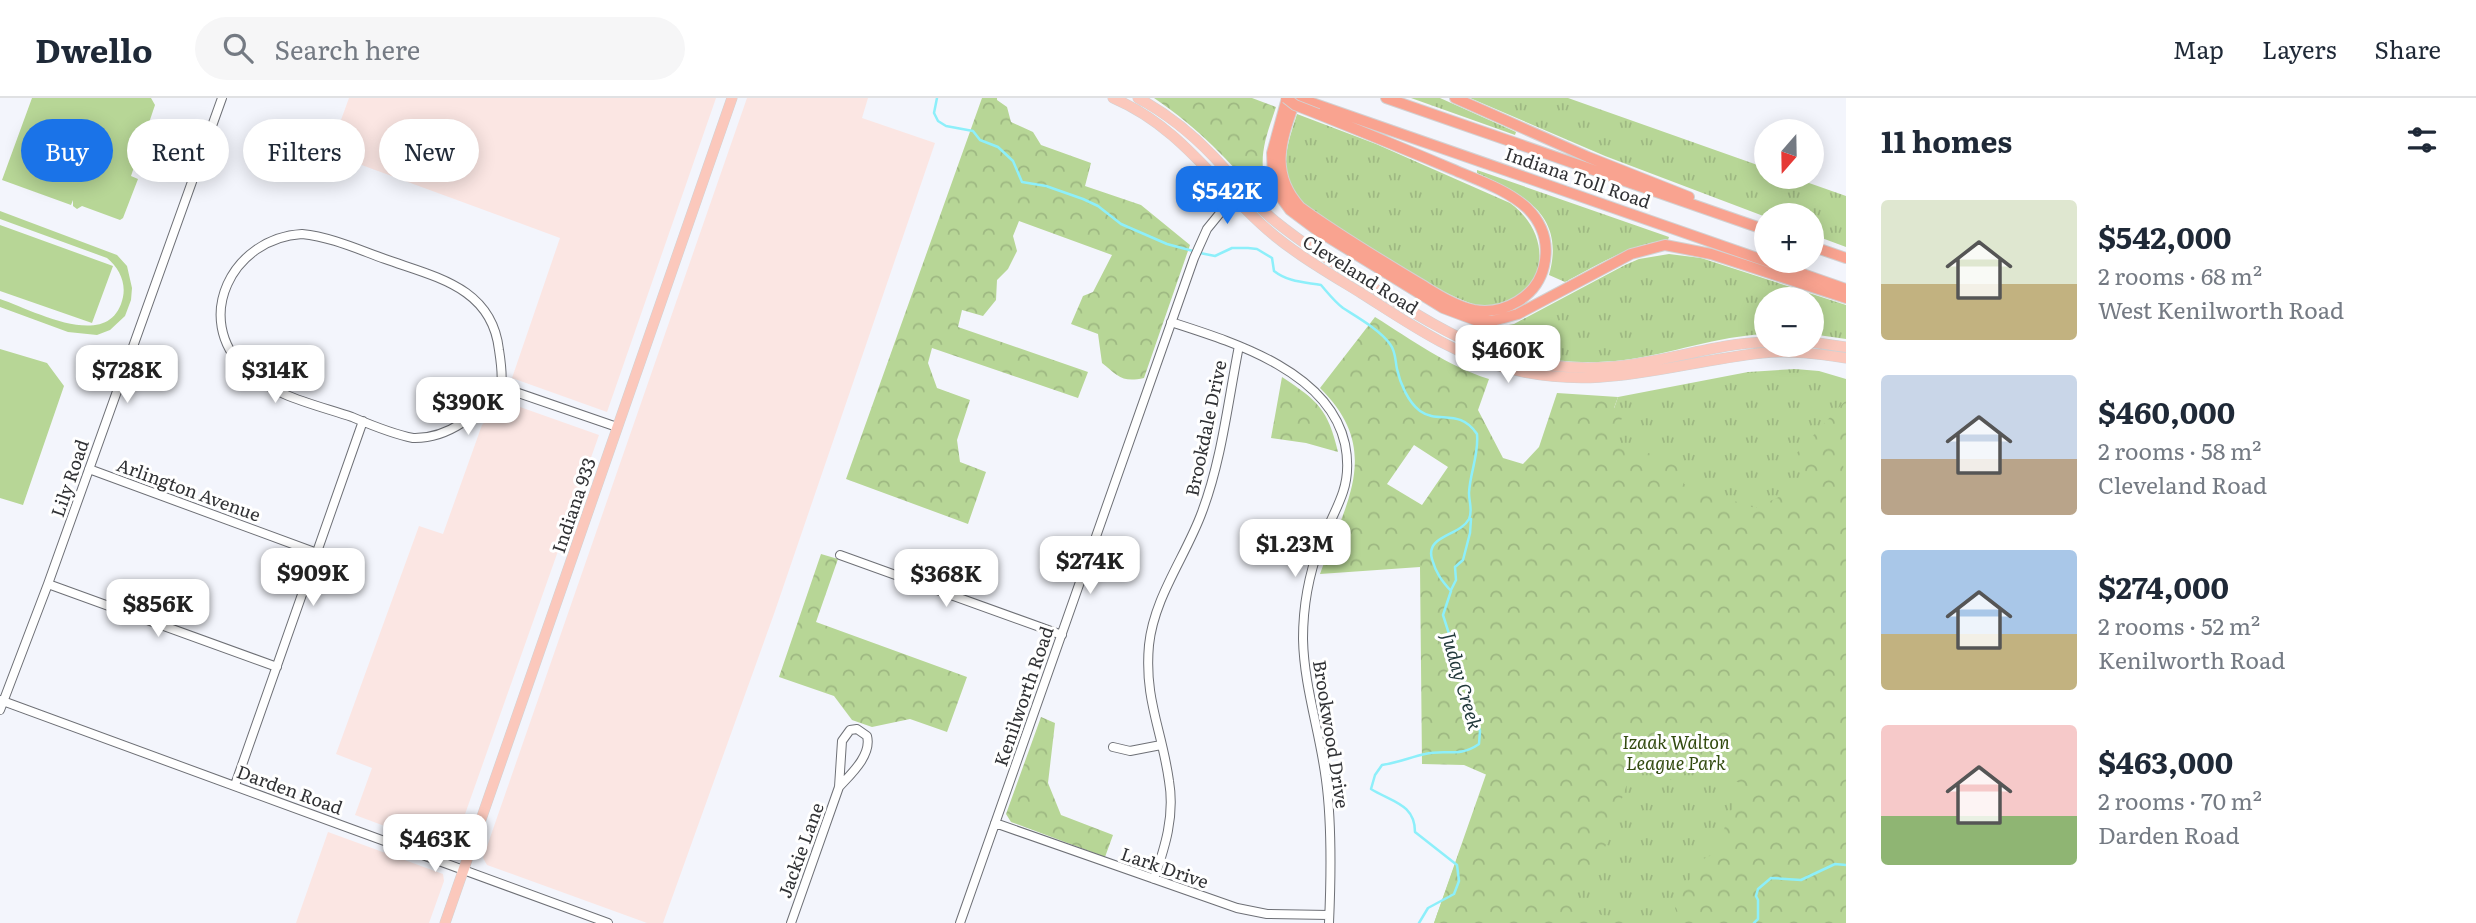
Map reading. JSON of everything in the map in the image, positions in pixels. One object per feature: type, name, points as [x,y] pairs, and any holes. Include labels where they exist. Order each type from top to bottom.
[{"type":"highway","points":[[1297,98],[1281,149],[1280,165],[1283,183],[1291,197],[1300,207],[1399,272],[1464,307],[1498,310],[1510,306],[1532,288],[1542,272],[1546,250],[1545,239],[1537,219],[1517,200],[1476,179],[1320,110],[1295,105],[1286,98],[1272,153],[1273,179],[1282,200],[1290,210],[1318,231],[1443,308],[1461,316],[1492,321],[1504,318],[1631,254],[1665,246],[1711,254],[1846,298]]},
{"type":"highway","name":"Indiana Toll Road","points":[[1297,98],[1320,110],[1846,289]]},
{"type":"highway","name":"Indiana Toll Road","points":[[1385,98],[1754,227]]},
{"type":"highway","points":[[1455,98],[1754,226]]},
{"type":"highway","points":[[1824,250],[1846,258]]},
{"type":"main road","name":"Indiana 933","points":[[445,923],[732,98]]},
{"type":"main road","name":"Cleveland Road","points":[[1113,98],[1142,112],[1166,129],[1204,163],[1283,243],[1452,349],[1503,368],[1538,375],[1584,379],[1637,375],[1762,353],[1790,352],[1846,358]]},
{"type":"main road","name":"Cleveland Road","points":[[1138,98],[1172,119],[1193,137],[1254,201],[1290,233],[1434,325],[1480,348],[1530,363],[1584,368],[1635,364],[1754,344]]},
{"type":"main road","points":[[1824,344],[1846,347]]},
{"type":"street","name":"Lily Road","points":[[0,710],[48,584],[222,98]]},
{"type":"street","name":"Kenilworth Road","points":[[960,923],[1200,241],[1234,196]]},
{"type":"street","points":[[289,235],[327,238],[456,285],[476,300],[492,322],[498,341],[501,387],[452,430],[431,437],[412,438],[272,388],[248,372],[234,355],[224,333],[224,294],[239,264],[257,247],[289,235]]},
{"type":"street","name":"Brookwood Drive","points":[[1171,322],[1239,346],[1289,372],[1318,395],[1332,411],[1343,438],[1347,454],[1344,489],[1320,545],[1308,588],[1304,621],[1306,676],[1328,797],[1329,919]]},
{"type":"street","name":"Brookdale Drive","points":[[1154,879],[1171,817],[1169,780],[1148,683],[1150,642],[1161,602],[1197,527],[1213,477],[1239,346]]},
{"type":"street","points":[[501,387],[617,427]]},
{"type":"street","points":[[235,785],[363,421]]},
{"type":"street","name":"Arlington Avenue","points":[[89,469],[317,553]]},
{"type":"street","points":[[840,555],[1062,635]]},
{"type":"street","points":[[48,584],[277,667]]},
{"type":"street","name":"Darden Road","points":[[2,700],[608,923]]},
{"type":"street","name":"Jackie Lane","points":[[791,923],[839,787],[842,741],[850,730],[863,732],[869,741],[867,749],[855,769],[839,787]]},
{"type":"street","points":[[1113,747],[1130,751],[1161,745]]},
{"type":"street","name":"Lark Drive","points":[[995,823],[1245,910],[1329,919]]},
{"type":"shaded area","points":[[349,98],[716,98],[607,412],[512,378],[560,238],[408,182],[479,182],[479,119],[379,119],[379,171],[365,166],[365,119],[341,119]]},
{"type":"shaded area","points":[[747,98],[868,98],[862,118],[935,143],[775,611],[663,923],[647,923],[487,865],[483,858]]},
{"type":"shaded area","points":[[503,401],[599,435],[452,851],[355,815],[372,768],[336,754],[419,526],[443,534],[482,425]]},
{"type":"shaded area","points":[[328,832],[443,874],[444,881],[429,923],[296,923]]},
{"type":"green space","points":[[32,98],[151,98],[155,105],[150,119],[127,119],[127,182],[137,182],[123,218],[120,220],[82,206],[77,209],[73,206],[73,200],[71,205],[2,180],[21,128],[21,182],[113,182],[113,119],[24,119]]},
{"type":"green space","points":[[982,98],[997,98],[1007,107],[1011,122],[1033,132],[1041,145],[1091,163],[1085,186],[1141,205],[1190,245],[1144,378],[1125,379],[1102,363],[1098,334],[1071,324],[1083,296],[1093,292],[1112,255],[1019,221],[1013,236],[1017,251],[1008,269],[997,280],[996,300],[983,316],[962,310],[958,327],[1088,372],[1078,398],[932,348],[928,363],[937,388],[970,400],[957,440],[960,462],[986,472],[968,524],[846,479]]},
{"type":"green space","points":[[1154,98],[1252,98],[1276,107],[1263,152],[1263,173],[1271,197],[1264,201],[1213,146]]},
{"type":"green space","points":[[1411,98],[1440,98],[1516,132],[1515,135]]},
{"type":"green space","points":[[1470,98],[1568,98],[1754,164],[1754,189],[1824,188],[1846,196],[1846,247],[1824,239],[1824,203],[1754,203],[1754,212],[1605,156]]},
{"type":"green space","points":[[1297,114],[1376,144],[1510,203],[1525,217],[1534,232],[1539,249],[1539,265],[1533,280],[1523,293],[1508,302],[1488,307],[1473,304],[1422,280],[1334,226],[1300,200],[1289,182],[1286,156]]},
{"type":"green space","points":[[1477,170],[1669,237],[1668,240],[1627,251],[1565,282],[1549,275],[1553,254],[1551,237],[1546,222],[1537,209],[1510,189],[1477,173]]},
{"type":"green space","points":[[0,211],[117,255],[127,266],[132,288],[125,316],[110,330],[97,335],[68,332],[0,307],[0,299],[69,324],[88,326],[103,323],[116,314],[124,291],[121,276],[107,258],[0,219]]},
{"type":"green space","points":[[0,225],[113,266],[92,323],[0,291]]},
{"type":"green space","points":[[1669,254],[1701,258],[1790,287],[1754,287],[1754,335],[1624,360],[1582,362],[1541,358],[1462,334],[1466,327],[1482,330],[1514,324],[1639,259]]},
{"type":"green space","points":[[1824,298],[1846,305],[1846,339],[1824,336]]},
{"type":"green space","name":"Izaak Walton League Park","points":[[1375,317],[1444,360],[1489,379],[1478,410],[1503,458],[1523,464],[1539,447],[1557,393],[1618,397],[1614,408],[1623,415],[1613,442],[1686,465],[1684,484],[1755,508],[1805,485],[1794,456],[1846,400],[1846,450],[1843,465],[1846,479],[1846,923],[1680,923],[1675,908],[1699,861],[1714,854],[1742,784],[1681,757],[1671,780],[1634,764],[1596,873],[1566,904],[1628,923],[1434,923],[1487,775],[1464,765],[1422,764],[1420,567],[1320,574],[1348,501],[1355,456],[1351,434],[1339,411],[1320,388]],"holes":[[[1414,445],[1448,467],[1422,505],[1387,484]]]},
{"type":"green space","points":[[0,349],[47,363],[64,386],[23,505],[0,498]]},
{"type":"green space","name":"Izaak Walton League Park","points":[[1795,369],[1819,371],[1846,379],[1846,923],[1434,923],[1618,397],[1748,372]]},
{"type":"green space","points":[[1282,377],[1320,407],[1330,426],[1338,452],[1306,443],[1271,438]]},
{"type":"green space","points":[[821,554],[838,559],[816,622],[967,677],[947,732],[910,719],[872,727],[852,720],[834,696],[779,677]]},
{"type":"green space","points":[[1041,717],[1055,723],[1048,783],[1061,815],[1113,835],[1105,857],[1011,822],[1006,814]]},
{"type":"waterway","name":"Juday Creek","points":[[937,98],[934,113],[938,121],[946,126],[973,131],[980,140],[998,147],[1013,161],[1022,182],[1046,186],[1083,199],[1098,206],[1121,224],[1167,244],[1193,251]]},
{"type":"waterway","name":"Juday Creek","points":[[1200,253],[1215,256],[1232,248],[1257,249],[1272,258],[1274,271],[1279,275],[1321,285],[1340,305],[1390,344],[1402,386],[1420,411],[1427,415],[1463,421],[1477,434],[1469,493],[1469,519],[1465,525],[1438,540],[1431,551],[1437,572],[1451,591],[1443,615],[1480,731],[1479,744],[1465,751],[1420,755],[1382,765],[1375,775],[1371,789],[1407,810],[1414,823],[1415,832],[1457,865],[1459,881],[1454,894],[1428,908],[1419,923]]},
{"type":"waterway","name":"Juday Creek","points":[[1451,590],[1456,580],[1455,567],[1463,560],[1471,519]]},
{"type":"waterway","name":"Juday Creek","points":[[1754,923],[1758,919],[1758,889],[1771,878],[1801,880],[1835,864],[1846,865]]}]
